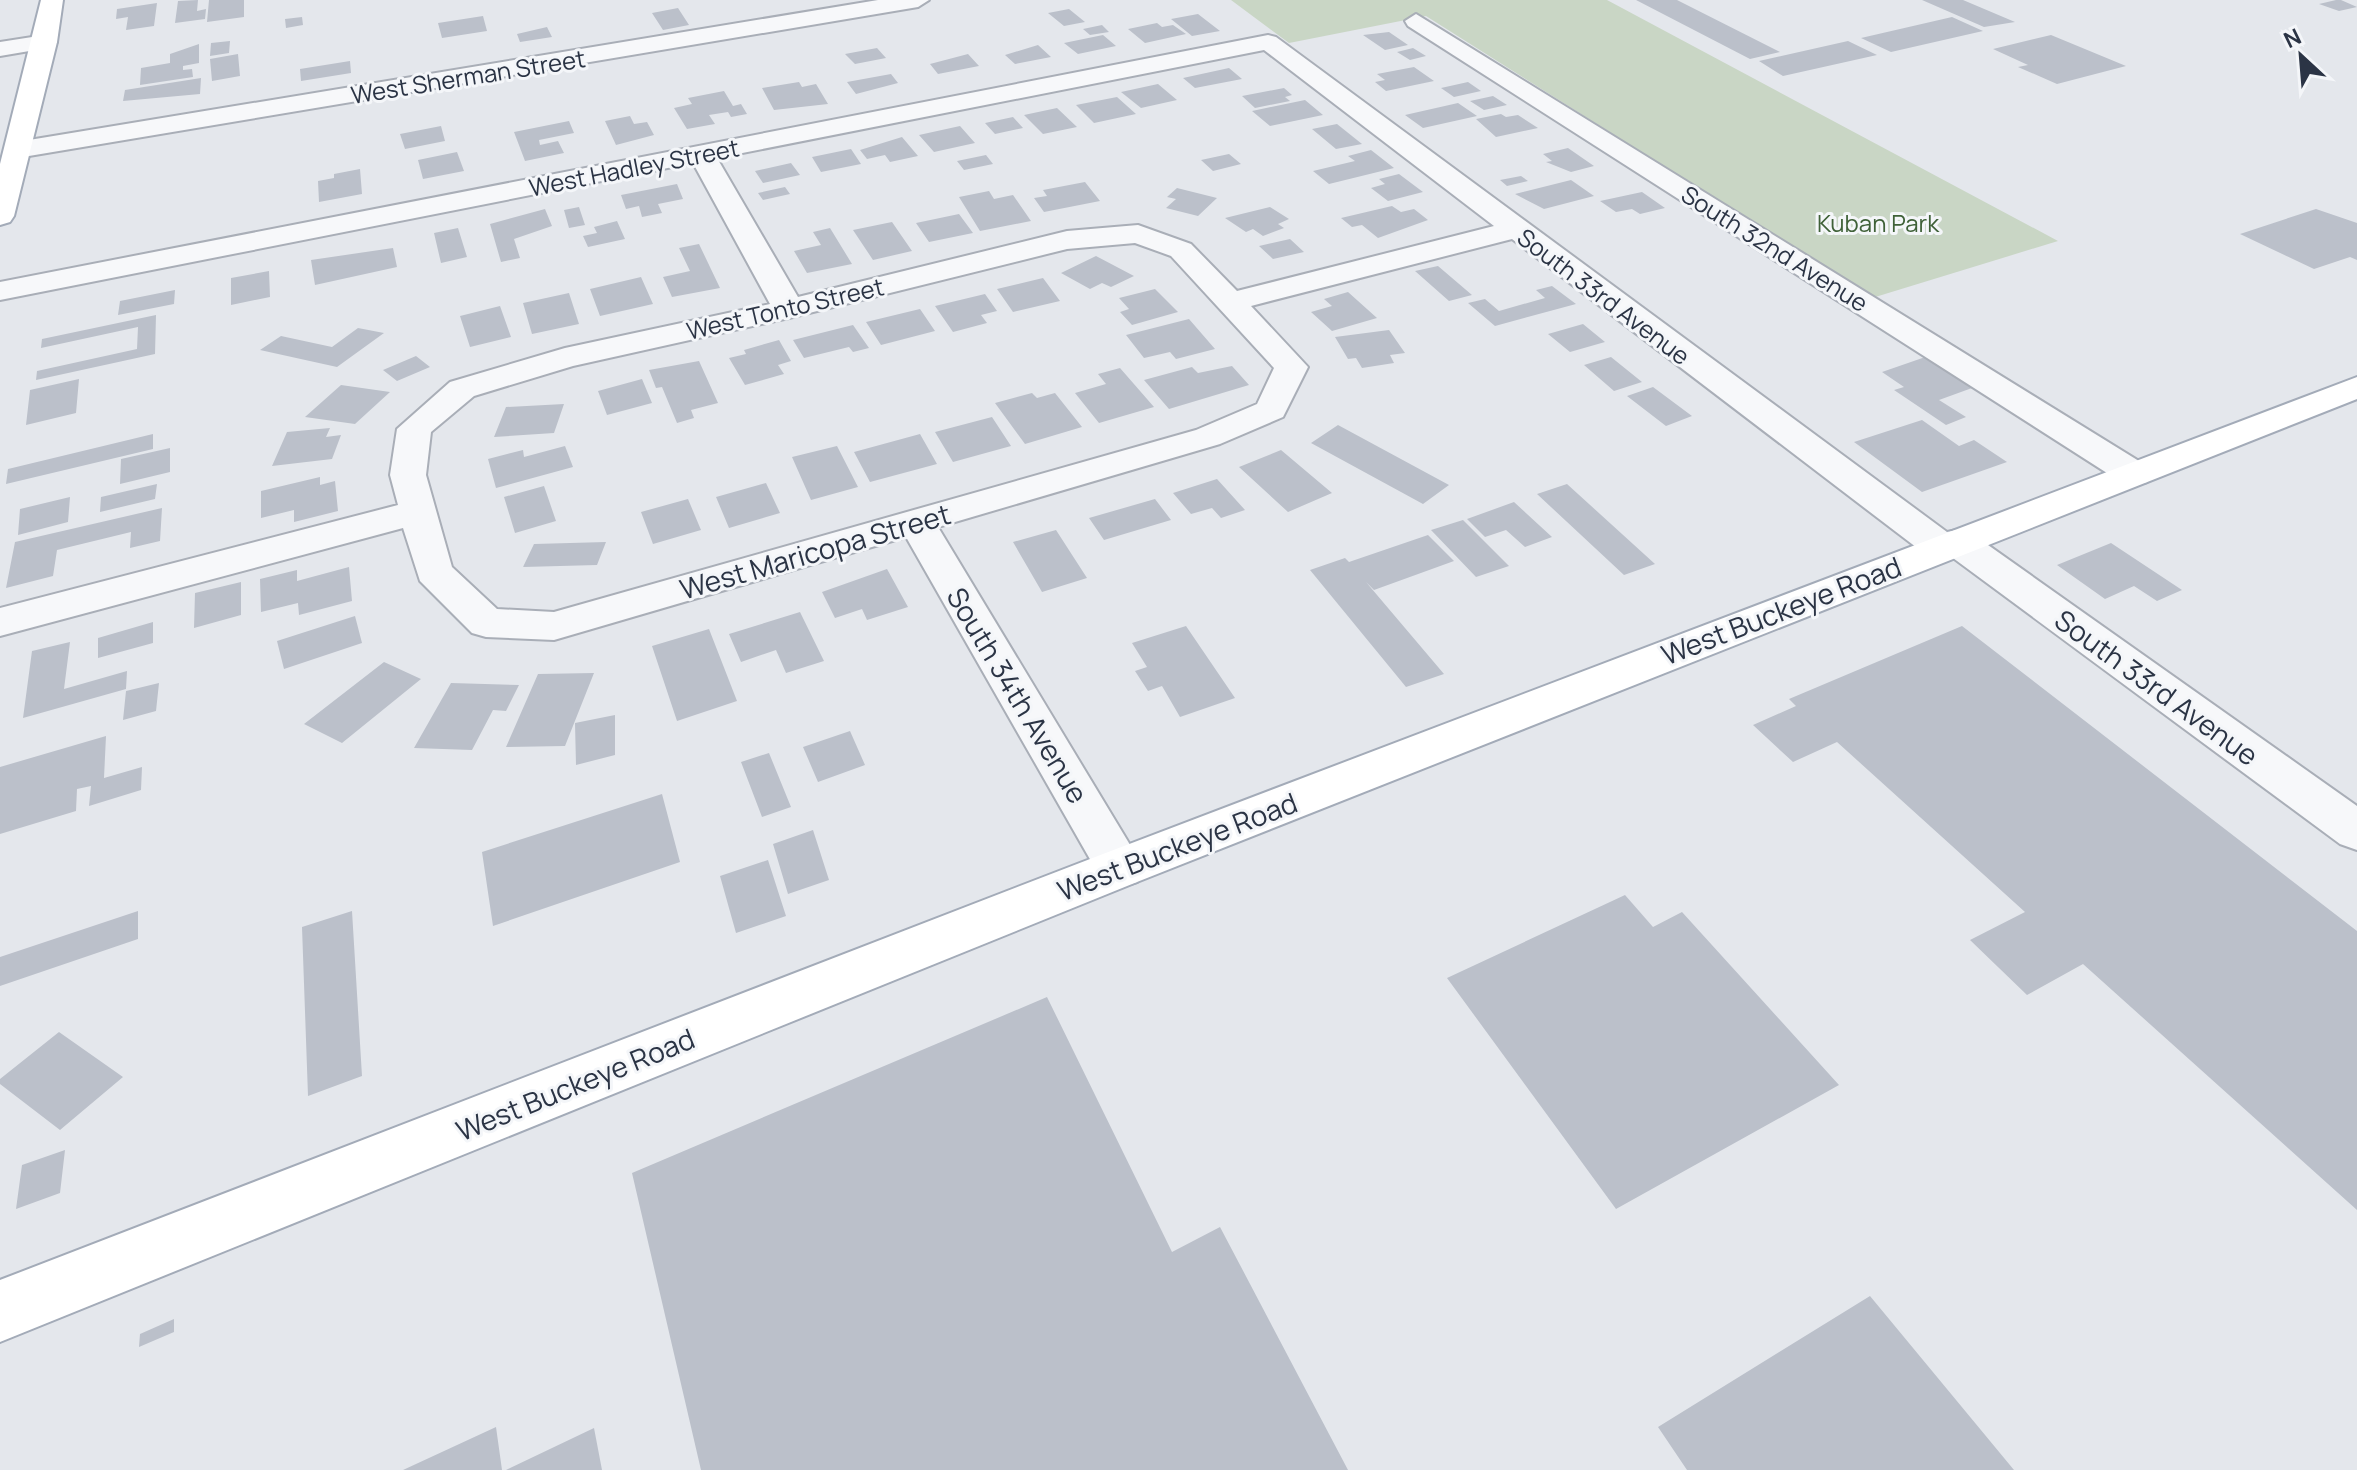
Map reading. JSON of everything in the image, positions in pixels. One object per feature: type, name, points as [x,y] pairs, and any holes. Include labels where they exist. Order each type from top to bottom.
[{"type":"main road","points":[[0,216],[12,146],[45,42],[52,0]]},
{"type":"main road","name":"West Buckeye Road","points":[[0,1311],[1120,868],[2357,387]]},
{"type":"street","name":"West Sherman Street","points":[[12,146],[918,0]]},
{"type":"street","name":"South 32nd Avenue","points":[[1416,21],[2134,474]]},
{"type":"street","points":[[0,49],[45,42]]},
{"type":"street","name":"West Hadley Street","points":[[0,291],[1268,42]]},
{"type":"street","name":"South 33rd Avenue","points":[[1268,42],[1515,229],[1950,545],[2357,831]]},
{"type":"street","points":[[701,154],[789,309]]},
{"type":"street","points":[[1230,302],[1515,229]]},
{"type":"street","name":"West Tonto Street","points":[[418,512],[408,475],[414,429],[462,389],[565,358],[789,309],[1067,240],[1138,234],[1181,250],[1230,302]]},
{"type":"street","name":"West Maricopa Street","points":[[418,512],[434,572],[486,623],[554,626],[1208,437],[1271,410],[1291,367],[1230,302]]},
{"type":"street","points":[[0,622],[418,512]]},
{"type":"street","name":"South 34th Avenue","points":[[916,522],[1120,868]]},
{"type":"green space","name":"Kuban Park","points":[[1231,0],[1607,0],[2058,241],[1872,298],[1426,16],[1289,43]]},
{"type":"building","points":[[198,0],[197,11],[206,9],[205,19],[175,23],[178,1]]},
{"type":"building","points":[[209,0],[244,0],[244,17],[207,22]]},
{"type":"building","points":[[1636,0],[1677,0],[1780,52],[1750,59]]},
{"type":"building","points":[[1922,0],[1963,0],[2015,22],[1984,27]]},
{"type":"building","points":[[2336,0],[2357,7],[2339,11],[2319,4]]},
{"type":"building","points":[[157,3],[154,26],[126,30],[128,17],[116,19],[117,9]]},
{"type":"building","points":[[678,8],[689,25],[663,30],[652,13]]},
{"type":"building","points":[[1069,9],[1085,22],[1064,26],[1048,13]]},
{"type":"building","points":[[1198,14],[1220,31],[1192,36],[1171,19]]},
{"type":"building","points":[[483,16],[487,31],[442,38],[438,23]]},
{"type":"building","points":[[302,17],[303,25],[286,28],[285,19]]},
{"type":"building","points":[[1952,17],[1983,31],[1891,52],[1861,38]]},
{"type":"building","points":[[1157,23],[1162,27],[1173,25],[1186,34],[1145,43],[1128,29]]},
{"type":"building","points":[[1102,25],[1109,32],[1090,35],[1083,29]]},
{"type":"building","points":[[547,27],[552,37],[520,42],[517,34]]},
{"type":"building","points":[[1389,32],[1408,45],[1385,50],[1363,35]]},
{"type":"building","points":[[1103,35],[1116,46],[1078,54],[1064,43]]},
{"type":"building","points":[[2051,35],[2126,66],[2057,84],[2018,67],[2028,65],[1993,49]]},
{"type":"building","points":[[230,41],[229,53],[210,56],[211,43]]},
{"type":"building","points":[[1848,41],[1877,55],[1783,76],[1759,61]]},
{"type":"building","points":[[199,44],[199,63],[183,66],[183,70],[192,69],[193,77],[140,85],[141,68],[170,63],[170,54]]},
{"type":"building","points":[[1038,45],[1051,57],[1015,64],[1005,55]]},
{"type":"building","points":[[877,48],[886,58],[855,64],[845,54]]},
{"type":"building","points":[[1413,48],[1426,56],[1410,60],[1397,52]]},
{"type":"building","points":[[238,54],[240,76],[212,81],[210,59]]},
{"type":"building","points":[[968,54],[979,66],[938,74],[930,64]]},
{"type":"building","points":[[350,61],[351,73],[301,81],[300,69]]},
{"type":"building","points":[[1414,67],[1434,81],[1386,91],[1375,82],[1385,80],[1377,74]]},
{"type":"building","points":[[1229,68],[1242,79],[1195,88],[1183,78]]},
{"type":"building","points":[[891,74],[898,83],[856,94],[847,82]]},
{"type":"building","points":[[201,78],[200,94],[123,101],[125,90]]},
{"type":"building","points":[[799,82],[802,87],[816,84],[828,104],[774,110],[762,88]]},
{"type":"building","points":[[1468,82],[1481,91],[1454,97],[1441,88]]},
{"type":"building","points":[[1158,84],[1177,100],[1141,108],[1121,92]]},
{"type":"building","points":[[1284,88],[1292,95],[1285,97],[1290,101],[1255,108],[1242,96]]},
{"type":"building","points":[[724,91],[733,106],[741,104],[747,114],[731,117],[728,112],[709,115],[715,124],[687,129],[674,108],[692,104],[688,98]]},
{"type":"building","points":[[1493,96],[1507,105],[1484,110],[1470,101]]},
{"type":"building","points":[[1117,97],[1136,114],[1094,123],[1076,105]]},
{"type":"building","points":[[1305,100],[1323,115],[1270,126],[1252,111]]},
{"type":"building","points":[[1458,103],[1477,116],[1423,128],[1405,115]]},
{"type":"building","points":[[1057,108],[1077,127],[1043,134],[1024,115]]},
{"type":"building","points":[[1501,114],[1506,117],[1518,115],[1538,128],[1496,137],[1476,119]]},
{"type":"building","points":[[630,116],[634,124],[647,122],[654,135],[616,145],[605,121]]},
{"type":"building","points":[[1013,117],[1023,128],[995,134],[985,123]]},
{"type":"building","points":[[569,121],[574,133],[539,140],[540,145],[558,141],[564,153],[525,161],[514,132]]},
{"type":"building","points":[[1337,124],[1362,144],[1336,149],[1312,129]]},
{"type":"building","points":[[441,126],[445,141],[405,149],[400,134]]},
{"type":"building","points":[[960,126],[975,143],[934,152],[919,135]]},
{"type":"building","points":[[902,137],[918,156],[890,162],[885,155],[867,159],[860,150]]},
{"type":"building","points":[[1568,148],[1594,166],[1571,172],[1546,162],[1552,161],[1543,154]]},
{"type":"building","points":[[851,149],[861,164],[821,172],[812,157]]},
{"type":"building","points":[[1371,150],[1394,168],[1329,184],[1313,171],[1355,161],[1348,156]]},
{"type":"building","points":[[457,152],[464,171],[423,179],[418,160]]},
{"type":"building","points":[[1229,154],[1241,164],[1213,171],[1201,160]]},
{"type":"building","points":[[986,155],[993,164],[964,170],[957,161]]},
{"type":"building","points":[[791,163],[800,175],[763,183],[755,171]]},
{"type":"building","points":[[360,169],[362,194],[319,202],[318,181]]},
{"type":"building","points":[[1399,174],[1423,192],[1388,201],[1371,188],[1385,184],[1379,179]]},
{"type":"building","points":[[1521,176],[1528,181],[1507,186],[1500,180]]},
{"type":"building","points":[[1571,180],[1594,196],[1544,209],[1515,194]]},
{"type":"building","points":[[1085,182],[1100,201],[1044,212],[1034,198],[1047,196],[1043,190]]},
{"type":"building","points":[[677,184],[683,199],[658,204],[662,213],[642,217],[639,206],[626,209],[621,195]]},
{"type":"building","points":[[785,187],[790,194],[763,200],[758,193]]},
{"type":"building","points":[[1177,188],[1217,198],[1198,216],[1166,208],[1176,199],[1167,197]]},
{"type":"building","points":[[989,191],[994,199],[1013,195],[1031,221],[980,231],[959,197]]},
{"type":"building","points":[[1642,192],[1665,208],[1640,214],[1632,209],[1616,212],[1600,201]]},
{"type":"building","points":[[1392,206],[1401,212],[1414,209],[1428,220],[1378,238],[1362,225],[1352,227],[1341,218]]},
{"type":"building","points":[[579,207],[585,225],[569,228],[564,210]]},
{"type":"building","points":[[1270,207],[1289,219],[1278,224],[1284,228],[1263,236],[1253,229],[1246,232],[1225,218]]},
{"type":"building","points":[[545,209],[552,226],[514,239],[520,258],[501,262],[490,224]]},
{"type":"building","points":[[2316,209],[2357,223],[2357,260],[2350,257],[2314,269],[2240,234]]},
{"type":"building","points":[[959,214],[973,233],[929,242],[916,223]]},
{"type":"building","points":[[617,221],[625,239],[588,247],[583,236],[597,233],[594,227]]},
{"type":"building","points":[[892,222],[912,251],[873,260],[853,230]]},
{"type":"building","points":[[458,228],[467,257],[441,263],[434,233]]},
{"type":"building","points":[[830,228],[852,264],[807,273],[794,251],[821,245],[813,232]]},
{"type":"building","points":[[1290,239],[1304,252],[1273,259],[1259,246]]},
{"type":"building","points":[[699,244],[720,288],[672,297],[663,277],[690,271],[679,248]]},
{"type":"building","points":[[393,248],[397,267],[315,285],[311,260]]},
{"type":"building","points":[[1096,256],[1134,276],[1111,287],[1102,283],[1090,289],[1061,273]]},
{"type":"building","points":[[1438,266],[1472,295],[1449,301],[1415,271]]},
{"type":"building","points":[[269,271],[270,297],[231,305],[231,278]]},
{"type":"building","points":[[641,277],[653,304],[600,316],[590,289]]},
{"type":"building","points":[[1043,278],[1060,301],[1013,312],[997,289]]},
{"type":"building","points":[[1552,286],[1576,304],[1495,326],[1468,303],[1485,299],[1499,311],[1545,298],[1536,290]]},
{"type":"building","points":[[1155,289],[1178,312],[1132,325],[1120,312],[1129,309],[1119,298]]},
{"type":"building","points":[[175,290],[174,304],[118,315],[120,301]]},
{"type":"building","points":[[1348,292],[1377,318],[1332,331],[1311,312],[1332,306],[1324,299]]},
{"type":"building","points":[[569,293],[579,324],[532,334],[523,303]]},
{"type":"building","points":[[985,294],[997,311],[981,315],[987,323],[953,332],[935,306]]},
{"type":"building","points":[[500,306],[511,337],[470,347],[460,316]]},
{"type":"building","points":[[920,309],[935,331],[881,345],[866,322]]},
{"type":"building","points":[[156,315],[155,354],[36,380],[37,371],[137,349],[138,327],[41,348],[42,339]]},
{"type":"building","points":[[1189,319],[1215,349],[1176,359],[1170,352],[1144,358],[1126,335]]},
{"type":"building","points":[[1583,324],[1605,342],[1570,352],[1548,334]]},
{"type":"building","points":[[853,325],[869,348],[853,352],[849,347],[804,358],[793,340]]},
{"type":"building","points":[[358,328],[384,333],[337,367],[260,350],[281,336],[332,347]]},
{"type":"building","points":[[1389,330],[1405,353],[1390,355],[1394,363],[1362,368],[1356,358],[1348,359],[1335,337]]},
{"type":"building","points":[[779,340],[791,361],[778,365],[784,374],[745,385],[729,358],[746,354],[744,350]]},
{"type":"building","points":[[1934,354],[1983,384],[1939,400],[1966,417],[1946,425],[1894,390],[1904,387],[1882,372]]},
{"type":"building","points":[[416,356],[430,367],[397,381],[383,370]]},
{"type":"building","points":[[1611,357],[1642,382],[1614,391],[1584,365]]},
{"type":"building","points":[[699,361],[718,403],[691,410],[694,418],[677,423],[662,387],[656,388],[649,370]]},
{"type":"building","points":[[1232,366],[1249,385],[1169,409],[1144,380],[1192,367],[1198,373]]},
{"type":"building","points":[[1120,368],[1154,407],[1099,423],[1075,393],[1106,384],[1098,374]]},
{"type":"building","points":[[79,379],[76,413],[26,425],[30,390]]},
{"type":"building","points":[[642,379],[652,403],[607,415],[598,391]]},
{"type":"building","points":[[341,385],[390,392],[355,424],[305,417]]},
{"type":"building","points":[[1653,387],[1692,416],[1666,426],[1627,396]]},
{"type":"building","points":[[1032,393],[1037,398],[1055,393],[1082,427],[1025,444],[995,403]]},
{"type":"building","points":[[564,404],[554,433],[494,437],[506,407]]},
{"type":"building","points":[[992,417],[1011,446],[953,462],[935,432]]},
{"type":"building","points":[[1922,420],[1959,446],[1974,440],[2007,462],[1922,492],[1854,442]]},
{"type":"building","points":[[1338,425],[1449,485],[1423,504],[1311,443]]},
{"type":"building","points":[[330,428],[326,437],[341,435],[332,459],[272,466],[287,432]]},
{"type":"building","points":[[153,434],[153,449],[6,484],[8,469]]},
{"type":"building","points":[[920,434],[937,464],[870,482],[854,452]]},
{"type":"building","points":[[565,446],[573,467],[496,488],[488,459],[523,450],[524,457]]},
{"type":"building","points":[[837,446],[858,487],[811,500],[792,457]]},
{"type":"building","points":[[170,448],[170,472],[120,484],[121,459]]},
{"type":"building","points":[[1281,450],[1332,493],[1288,512],[1239,467]]},
{"type":"building","points":[[320,477],[320,485],[335,481],[338,511],[294,522],[294,510],[261,518],[261,491]]},
{"type":"building","points":[[1217,479],[1245,510],[1221,518],[1212,508],[1191,514],[1173,493]]},
{"type":"building","points":[[766,483],[780,513],[729,528],[716,497]]},
{"type":"building","points":[[157,484],[155,499],[100,512],[101,497]]},
{"type":"building","points":[[1567,484],[1655,564],[1624,575],[1537,494]]},
{"type":"building","points":[[544,486],[556,521],[515,533],[504,497]]},
{"type":"building","points":[[70,497],[68,522],[18,535],[20,509]]},
{"type":"building","points":[[688,499],[701,530],[653,544],[641,512]]},
{"type":"building","points":[[1155,499],[1171,520],[1104,540],[1089,518]]},
{"type":"building","points":[[1514,502],[1552,537],[1525,547],[1506,530],[1485,537],[1467,519]]},
{"type":"building","points":[[162,508],[160,541],[130,548],[131,532],[57,550],[53,576],[6,588],[15,542]]},
{"type":"building","points":[[1463,520],[1509,566],[1476,577],[1431,530]]},
{"type":"building","points":[[1056,530],[1087,578],[1042,592],[1013,542]]},
{"type":"building","points":[[1428,535],[1454,561],[1374,590],[1366,582],[1444,674],[1406,687],[1310,570],[1345,558],[1349,562]]},
{"type":"building","points":[[606,542],[597,565],[523,567],[534,544]]},
{"type":"building","points":[[2111,543],[2182,590],[2157,601],[2134,586],[2105,599],[2057,565]]},
{"type":"building","points":[[349,567],[352,601],[299,615],[298,603],[261,612],[260,579],[297,570],[297,581]]},
{"type":"building","points":[[887,569],[908,607],[867,620],[862,609],[835,618],[822,592]]},
{"type":"building","points":[[241,582],[241,615],[194,628],[195,593]]},
{"type":"building","points":[[800,612],[824,661],[786,673],[776,650],[741,662],[729,634]]},
{"type":"building","points":[[355,616],[362,643],[284,669],[277,641]]},
{"type":"building","points":[[153,622],[153,643],[98,658],[98,638]]},
{"type":"building","points":[[1186,626],[1235,698],[1180,717],[1162,686],[1148,691],[1135,671],[1147,667],[1132,643]]},
{"type":"building","points":[[1962,626],[2357,931],[2357,1210],[2083,964],[2027,995],[1970,940],[2025,912],[1837,742],[1793,762],[1753,725],[1796,706],[1789,699]]},
{"type":"building","points":[[709,629],[737,701],[677,721],[652,646]]},
{"type":"building","points":[[70,642],[64,689],[127,671],[126,689],[23,718],[32,651]]},
{"type":"building","points":[[384,662],[421,679],[342,743],[304,724]]},
{"type":"building","points":[[594,673],[565,746],[506,747],[538,674]]},
{"type":"building","points":[[159,683],[156,711],[123,720],[126,691]]},
{"type":"building","points":[[451,683],[519,685],[506,711],[493,710],[472,750],[414,748]]},
{"type":"building","points":[[615,715],[615,755],[576,765],[575,723]]},
{"type":"building","points":[[850,731],[865,765],[818,782],[803,747]]},
{"type":"building","points":[[106,736],[104,778],[142,767],[141,790],[89,806],[91,786],[77,789],[76,811],[0,834],[0,767]]},
{"type":"building","points":[[769,753],[791,807],[762,817],[741,762]]},
{"type":"building","points":[[662,794],[680,862],[493,926],[482,852]]},
{"type":"building","points":[[813,830],[829,880],[788,894],[773,844]]},
{"type":"building","points":[[768,860],[786,916],[736,933],[720,876]]},
{"type":"building","points":[[1625,895],[1653,927],[1682,912],[1839,1085],[1616,1209],[1447,978]]},
{"type":"building","points":[[138,911],[138,939],[0,986],[0,957]]},
{"type":"building","points":[[352,911],[362,1076],[308,1096],[302,927]]},
{"type":"building","points":[[1047,997],[1172,1252],[1220,1227],[1348,1470],[701,1470],[632,1173]]},
{"type":"building","points":[[59,1032],[123,1077],[60,1130],[0,1084],[0,1079]]},
{"type":"building","points":[[65,1150],[60,1193],[16,1209],[22,1165]]},
{"type":"building","points":[[1870,1296],[2014,1470],[1687,1470],[1658,1427]]},
{"type":"building","points":[[174,1319],[174,1332],[139,1347],[140,1334]]},
{"type":"building","points":[[496,1427],[502,1470],[403,1470]]},
{"type":"building","points":[[594,1428],[602,1470],[506,1470]]}]
